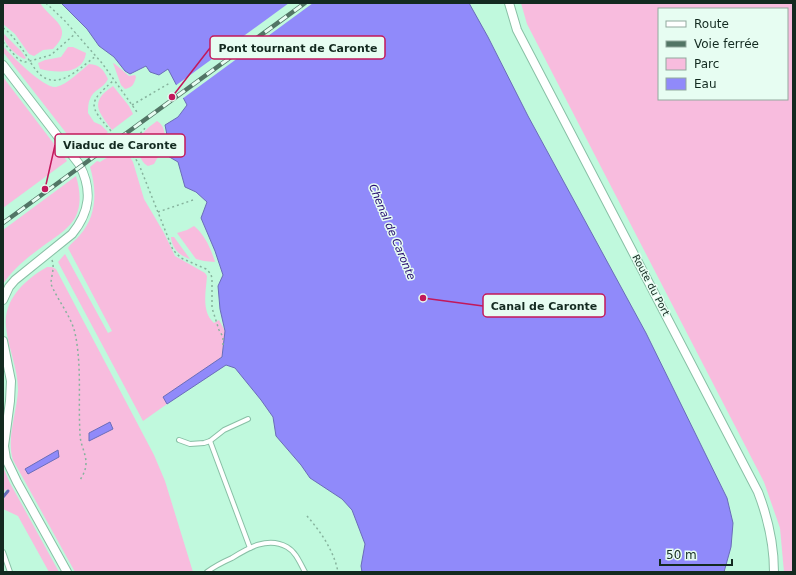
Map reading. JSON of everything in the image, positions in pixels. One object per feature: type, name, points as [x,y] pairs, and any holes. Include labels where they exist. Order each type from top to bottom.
[{"type":"street","name":"Route du Port","points":[[509,3],[517,30],[758,492],[772,537],[774,572]]},
{"type":"street","points":[[3,65],[79,164],[84,173],[86,182],[87,206],[79,225],[72,234],[15,280],[3,300]]},
{"type":"street","points":[[3,341],[11,381],[4,453],[9,467],[67,572]]},
{"type":"lane","points":[[179,440],[190,444],[210,441],[224,430],[248,419]]},
{"type":"lane","points":[[210,441],[250,548]]},
{"type":"lane","points":[[207,572],[250,548],[268,543],[278,543],[288,547],[296,556],[305,572]]},
{"type":"lane","points":[[3,552],[10,572]]},
{"type":"path","points":[[46,3],[76,33],[96,56],[137,112]]},
{"type":"path","points":[[3,28],[13,36],[44,78],[53,80],[70,76],[96,56]]},
{"type":"path","points":[[3,42],[19,60],[25,62],[51,55],[76,33]]},
{"type":"path","points":[[111,131],[98,115],[94,105],[95,100],[100,93],[114,80]]},
{"type":"path","points":[[132,105],[170,83]]},
{"type":"path","points":[[125,146],[144,130],[145,127]]},
{"type":"path","points":[[123,144],[138,162],[173,250],[176,254],[206,269],[211,274],[212,308],[223,337],[222,348]]},
{"type":"path","points":[[158,212],[192,200]]},
{"type":"path","points":[[49,253],[54,267],[51,284],[75,332],[80,395],[80,434],[86,464],[80,480]]},
{"type":"path","points":[[307,516],[318,529],[328,545],[338,572]]},
{"type":"green space","points":[[3,3],[40,3],[59,24],[62,30],[62,35],[53,49],[43,50],[34,56],[29,54],[15,34],[3,24]]},
{"type":"green space","points":[[521,3],[793,3],[793,572],[784,572],[780,528],[764,482],[527,24]]},
{"type":"green space","points":[[3,33],[26,58],[24,59],[21,57],[7,45]]},
{"type":"green space","points":[[3,46],[28,71],[44,83],[51,86],[56,87],[65,83],[89,64],[96,65],[101,68],[108,79],[104,85],[91,96],[88,106],[88,113],[94,122],[101,125],[108,132],[100,139],[96,136],[86,143],[87,147],[81,152],[3,52]]},
{"type":"green space","points":[[68,47],[73,47],[86,53],[84,60],[80,65],[68,71],[40,69],[38,63],[61,57]]},
{"type":"green space","points":[[113,63],[129,76],[135,75],[136,77],[134,83],[131,86],[125,89],[121,85]]},
{"type":"green space","points":[[3,77],[67,161],[3,208]]},
{"type":"green space","points":[[113,86],[129,106],[133,114],[112,130],[100,112],[98,102],[105,92]]},
{"type":"green space","points":[[157,121],[164,130],[164,142],[160,154],[154,164],[148,166],[140,157],[140,136]]},
{"type":"green space","points":[[120,146],[133,162],[144,199],[164,233],[175,256],[205,273],[207,276],[205,301],[207,313],[214,323],[219,320],[225,331],[222,357],[164,397],[167,404],[143,421],[58,262],[65,254],[108,333],[112,331],[68,248],[86,228],[90,220],[94,202],[94,185],[90,167],[97,161],[100,162],[111,155],[110,153]]},
{"type":"green space","points":[[76,176],[80,197],[79,208],[75,218],[65,230],[37,250],[11,273],[3,284],[3,230]]},
{"type":"green space","points":[[194,226],[207,242],[215,262],[196,259],[177,233]]},
{"type":"green space","points":[[171,237],[174,237],[190,259],[177,251],[173,245]]},
{"type":"green space","points":[[47,267],[56,269],[154,455],[165,481],[193,572],[75,572],[13,460],[11,452],[11,434],[17,399],[18,382],[7,335],[6,317],[12,299],[18,291],[31,278]]},
{"type":"green space","points":[[3,467],[10,483],[59,572],[49,572],[18,516],[3,509],[3,500],[8,492],[6,489],[3,493]]},
{"type":"water","name":"Chenal de Caronte","points":[[61,3],[469,3],[528,116],[646,333],[727,498],[733,523],[731,547],[724,572],[362,572],[361,566],[365,544],[352,510],[342,499],[310,478],[276,436],[273,417],[235,368],[226,365],[167,404],[163,397],[222,357],[225,331],[220,309],[218,286],[223,275],[201,218],[207,202],[196,192],[185,187],[178,162],[166,155],[165,142],[167,135],[165,125],[178,117],[187,105],[168,69],[159,75],[150,72],[146,66],[130,74],[125,71],[114,57],[99,46],[87,29]]},
{"type":"water","points":[[110,422],[113,429],[89,441],[89,433]]},
{"type":"water","points":[[58,450],[59,457],[28,474],[25,469]]},
{"type":"pier","points":[[289,3],[313,3],[182,99],[175,86]]},
{"type":"waterway","points":[[3,497],[8,491]]},
{"type":"railway","points":[[3,223],[305,3]]},
{"type":"place","name":"Pont tournant de Caronte","points":[[172,97]]},
{"type":"place","name":"Viaduc de Caronte","points":[[45,189]]},
{"type":"place","name":"Canal de Caronte","points":[[423,298]]}]
